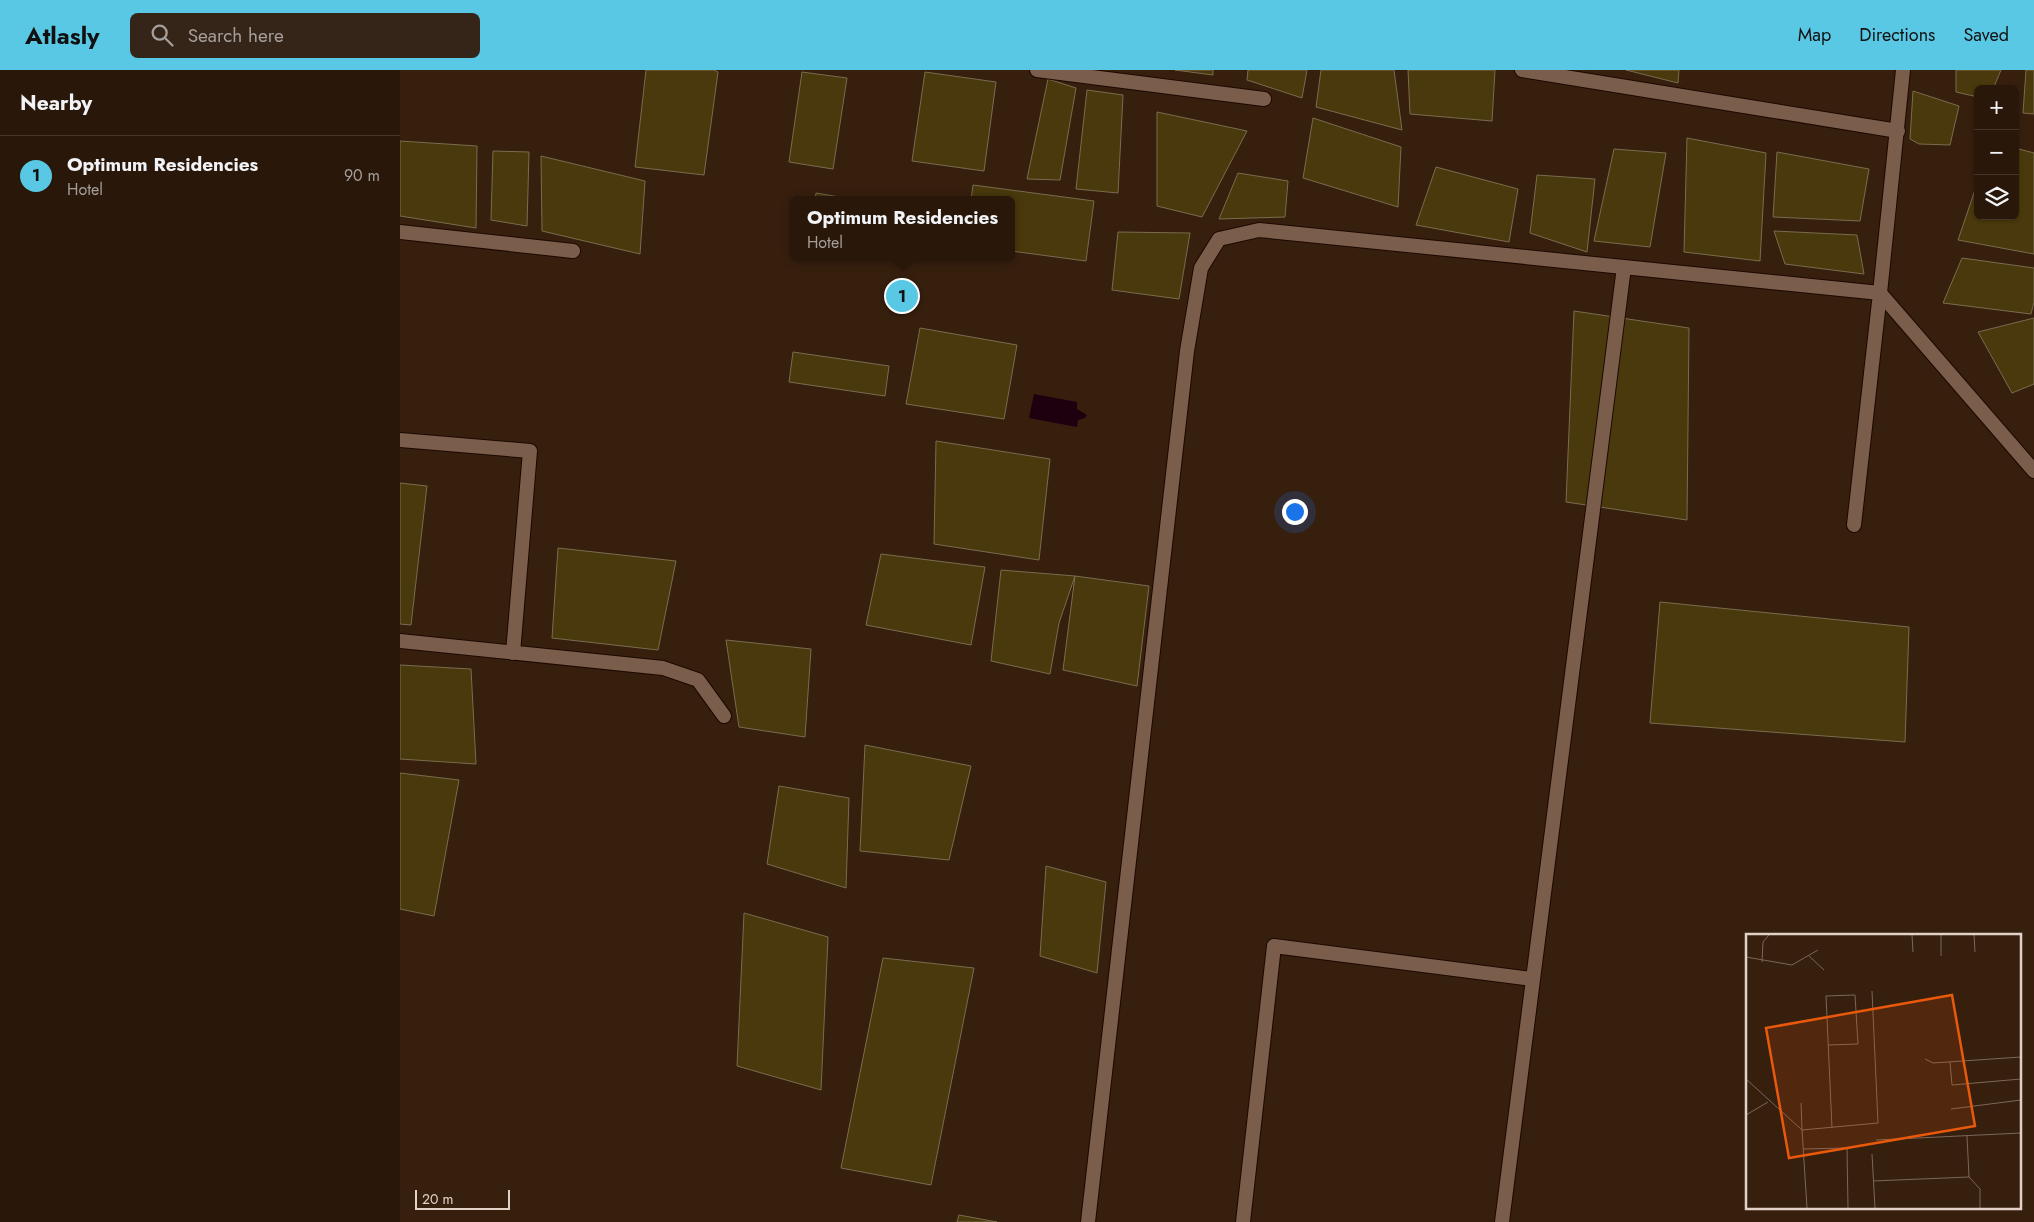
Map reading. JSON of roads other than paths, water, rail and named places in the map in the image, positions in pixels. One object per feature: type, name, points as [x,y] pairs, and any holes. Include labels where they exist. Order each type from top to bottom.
[{"type":"street","points":[[1037,70],[1264,99]]},
{"type":"street","points":[[1522,70],[1898,131]]},
{"type":"street","points":[[1854,525],[1898,131],[1903,70]]},
{"type":"street","points":[[1088,1222],[1187,351],[1201,268],[1219,239],[1259,230],[1880,293],[2034,471]]},
{"type":"street","points":[[400,232],[573,251]]},
{"type":"street","points":[[1502,1222],[1624,267]]},
{"type":"street","points":[[400,440],[530,451],[513,653]]},
{"type":"street","points":[[400,641],[663,668],[698,680],[724,716]]},
{"type":"street","points":[[1243,1222],[1274,946],[1532,979]]},
{"type":"place","name":"Optimum Residencies","points":[[902,296]]}]
